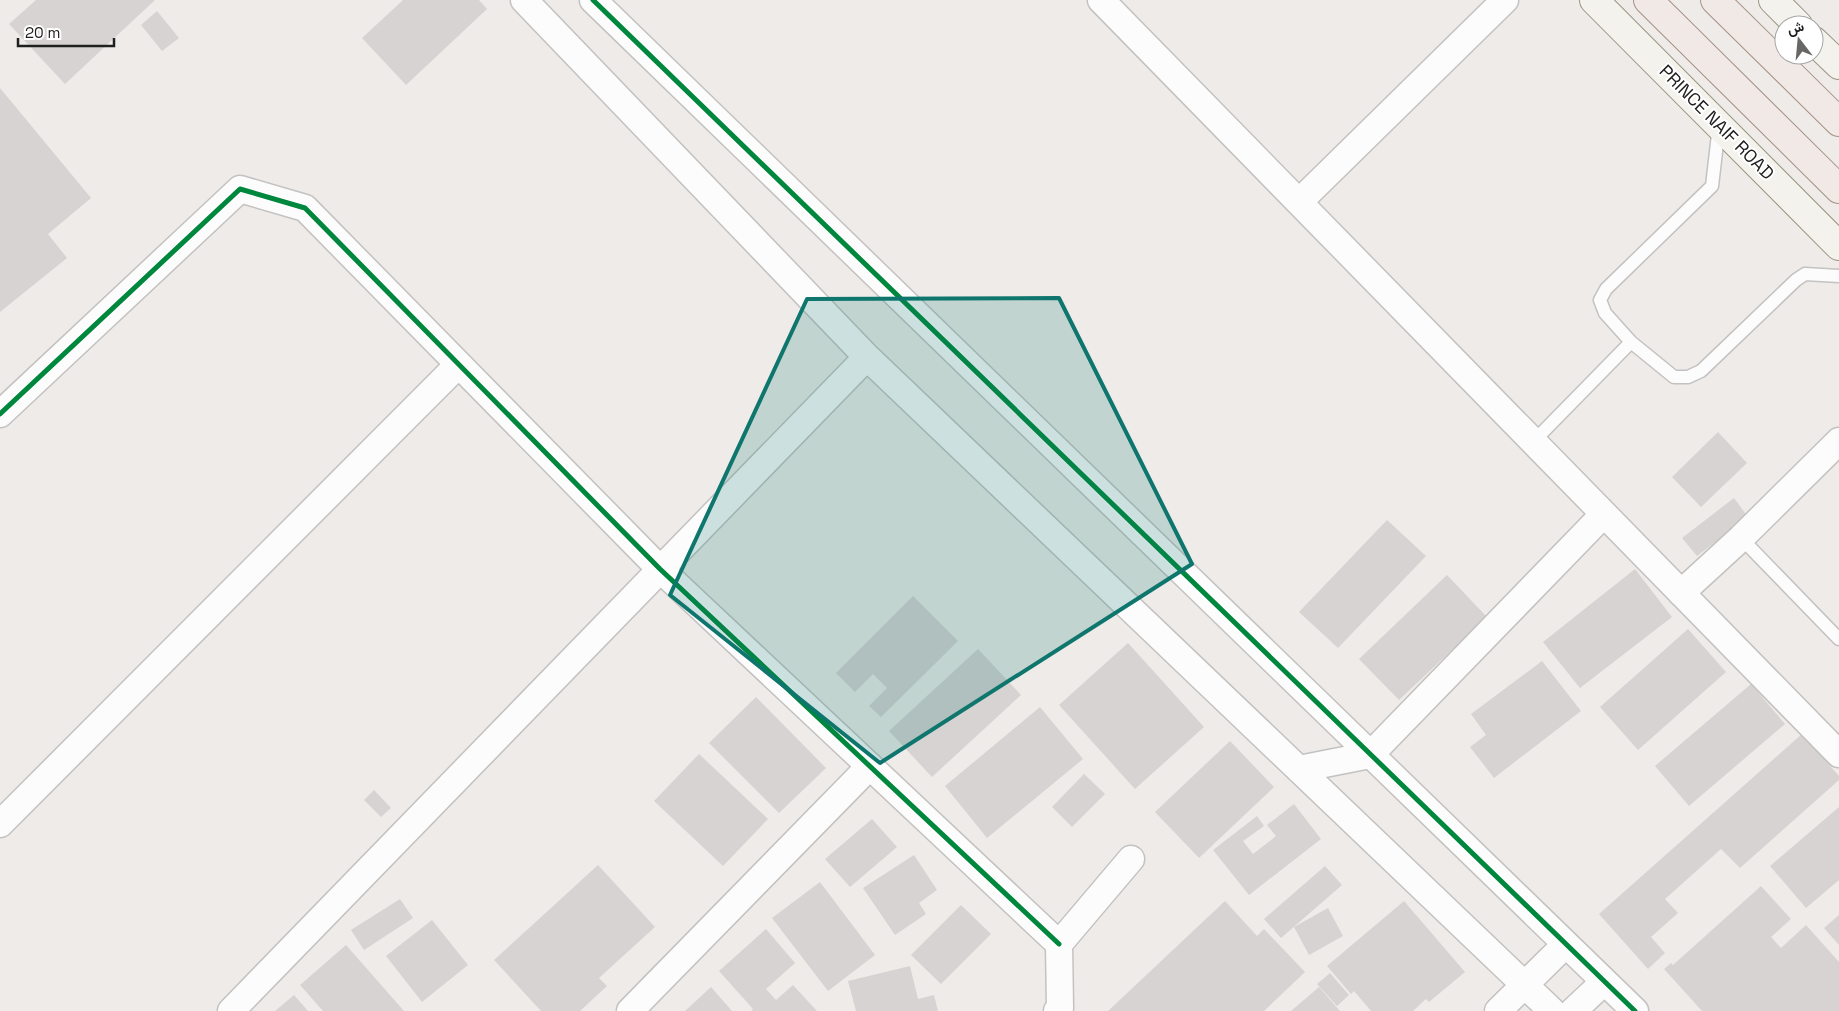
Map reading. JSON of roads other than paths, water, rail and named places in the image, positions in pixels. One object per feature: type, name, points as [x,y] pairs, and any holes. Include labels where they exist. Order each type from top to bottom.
[{"type":"main road","name":"PRINCE NAIF ROAD","points":[[1594,0],[1839,246]]},
{"type":"main road","points":[[1648,0],[1839,189]]},
{"type":"main road","points":[[1716,0],[1839,122]]},
{"type":"main road","points":[[1773,0],[1788,15]]},
{"type":"main road","points":[[1824,50],[1839,65]]},
{"type":"street","points":[[524,0],[866,357],[1552,1011]]},
{"type":"street","points":[[593,0],[1635,1011]]},
{"type":"street","points":[[1101,0],[1533,442],[1838,750]]},
{"type":"street","points":[[1299,202],[1505,0]]},
{"type":"street","points":[[0,414],[240,189],[305,208],[660,570],[1059,944]]},
{"type":"street","points":[[231,1011],[866,357]]},
{"type":"street","points":[[0,824],[458,365]]},
{"type":"street","points":[[1681,592],[1741,538],[1839,441]]},
{"type":"street","points":[[1299,769],[1370,755],[1604,514]]},
{"type":"street","points":[[630,1011],[870,766]]},
{"type":"street","points":[[1057,1011],[1060,1008],[1059,944],[1131,859]]},
{"type":"street","points":[[1498,1011],[1566,944]]},
{"type":"street","points":[[1573,1011],[1604,982]]},
{"type":"lane","points":[[1719,124],[1712,186],[1606,289],[1600,300],[1605,313],[1631,342],[1674,378],[1688,377],[1701,372],[1796,280],[1805,274],[1839,276]]},
{"type":"lane","points":[[1533,442],[1631,342]]},
{"type":"lane","points":[[1741,538],[1839,639]]}]
